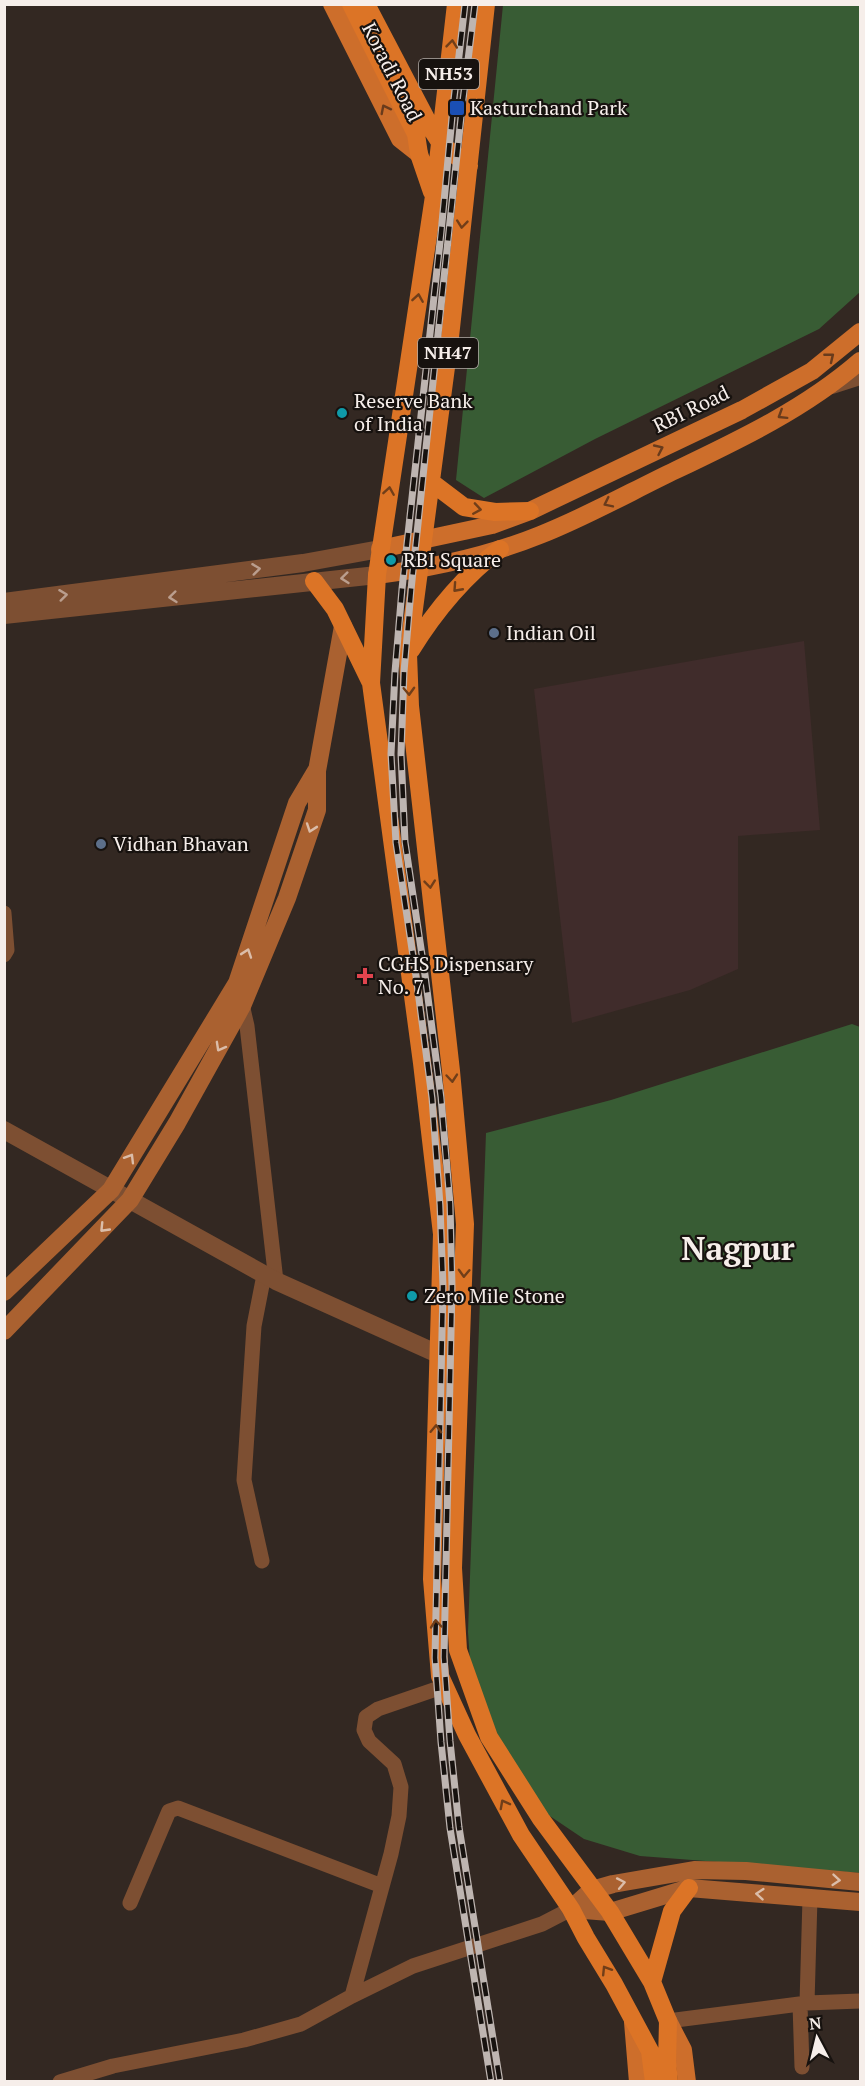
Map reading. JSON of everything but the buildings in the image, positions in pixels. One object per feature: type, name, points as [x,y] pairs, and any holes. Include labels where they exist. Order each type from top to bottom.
[{"type":"highway","points":[[351,4],[405,96],[441,144],[469,166]]},
{"type":"highway","points":[[366,4],[405,96],[420,154],[434,187]]},
{"type":"highway","name":"NH53","points":[[434,187],[441,144],[456,4]]},
{"type":"highway","name":"NH53","points":[[469,166],[486,4]]},
{"type":"highway","name":"NH47","points":[[418,570],[450,337],[469,166]]},
{"type":"highway","name":"NH47","points":[[377,575],[434,187]]},
{"type":"highway","points":[[431,482],[464,507],[495,512],[530,511]]},
{"type":"highway","points":[[408,654],[431,618],[455,590],[476,568],[500,549]]},
{"type":"highway","points":[[418,570],[408,654],[410,706],[450,1059],[465,1224],[453,1568],[458,1650],[489,1737],[541,1819],[610,1912],[652,1982],[668,2021],[669,2082]]},
{"type":"highway","points":[[377,575],[371,683],[422,1063],[442,1234],[432,1579],[440,1676],[467,1735],[521,1835],[572,1909],[650,2051],[654,2082]]},
{"type":"highway","points":[[314,581],[335,609],[371,683]]},
{"type":"highway","points":[[652,1982],[672,1911],[689,1888]]},
{"type":"main road","name":"Koradi Road","points":[[332,4],[400,139],[420,154]]},
{"type":"main road","name":"RBI Road","points":[[380,549],[492,525],[530,511],[742,410],[812,371],[861,332]]},
{"type":"main road","points":[[377,575],[418,570],[500,549],[542,534],[758,430],[860,367]]},
{"type":"main road","points":[[4,1331],[130,1200],[177,1123],[242,1006],[286,898],[317,810],[317,771],[343,626]]},
{"type":"main road","points":[[4,1292],[111,1190],[237,983],[297,803],[317,771]]},
{"type":"main road","points":[[572,1909],[592,1890],[694,1870],[746,1871],[861,1882]]},
{"type":"main road","points":[[806,1877],[808,1898]]},
{"type":"main road","points":[[572,1909],[610,1912],[689,1888],[861,1902]]},
{"type":"main road","points":[[668,2021],[682,2050],[687,2082]]},
{"type":"main road","points":[[633,2022],[638,2082]]},
{"type":"street","points":[[4,602],[303,563],[380,549]]},
{"type":"street","points":[[4,615],[377,575]]},
{"type":"street","points":[[4,913],[7,950],[4,955]]},
{"type":"street","points":[[237,983],[247,1026],[270,1278],[254,1326],[244,1480],[262,1561]]},
{"type":"street","points":[[4,1130],[270,1278],[438,1354]]},
{"type":"street","points":[[352,1996],[397,1825],[401,1787],[394,1764],[369,1741],[364,1730],[366,1717],[378,1709],[445,1686]]},
{"type":"street","points":[[130,1903],[169,1811],[178,1808],[381,1886]]},
{"type":"street","points":[[802,2067],[808,1898]]},
{"type":"street","points":[[60,2082],[113,2066],[244,2040],[301,2024],[413,1966],[542,1924],[572,1909]]},
{"type":"street","points":[[668,2021],[804,2003],[861,2001]]},
{"type":"shaded area","points":[[804,641],[820,830],[738,836],[738,969],[690,990],[572,1023],[534,689]]},
{"type":"green space","name":"Kasturchand Park","points":[[503,5],[860,5],[860,292],[819,329],[595,439],[484,498],[456,480]]},
{"type":"green space","points":[[852,1024],[860,1027],[860,1873],[640,1856],[584,1839],[532,1804],[500,1742],[470,1661],[468,1632],[486,1133],[611,1100]]},
{"type":"railway","points":[[465,4],[402,589],[391,754],[396,843],[432,1098],[440,1205],[443,1287],[435,1658],[441,1742],[450,1828],[491,2082]]},
{"type":"railway","points":[[475,4],[411,590],[404,672],[401,754],[405,842],[441,1097],[450,1204],[452,1287],[444,1657],[450,1741],[459,1827],[500,2082]]},
{"type":"place","name":"Kasturchand Park","points":[[457,108]]},
{"type":"place","name":"Reserve Bank of India","points":[[342,413]]},
{"type":"place","name":"RBI Square","points":[[391,560]]},
{"type":"place","name":"Indian Oil","points":[[494,633]]},
{"type":"place","name":"Vidhan Bhavan","points":[[101,844]]},
{"type":"place","name":"CGHS Dispensary No. 7","points":[[365,976]]},
{"type":"place","name":"Zero Mile Stone","points":[[412,1296]]},
{"type":"district","name":"Nagpur","points":[[738,1249]]}]
